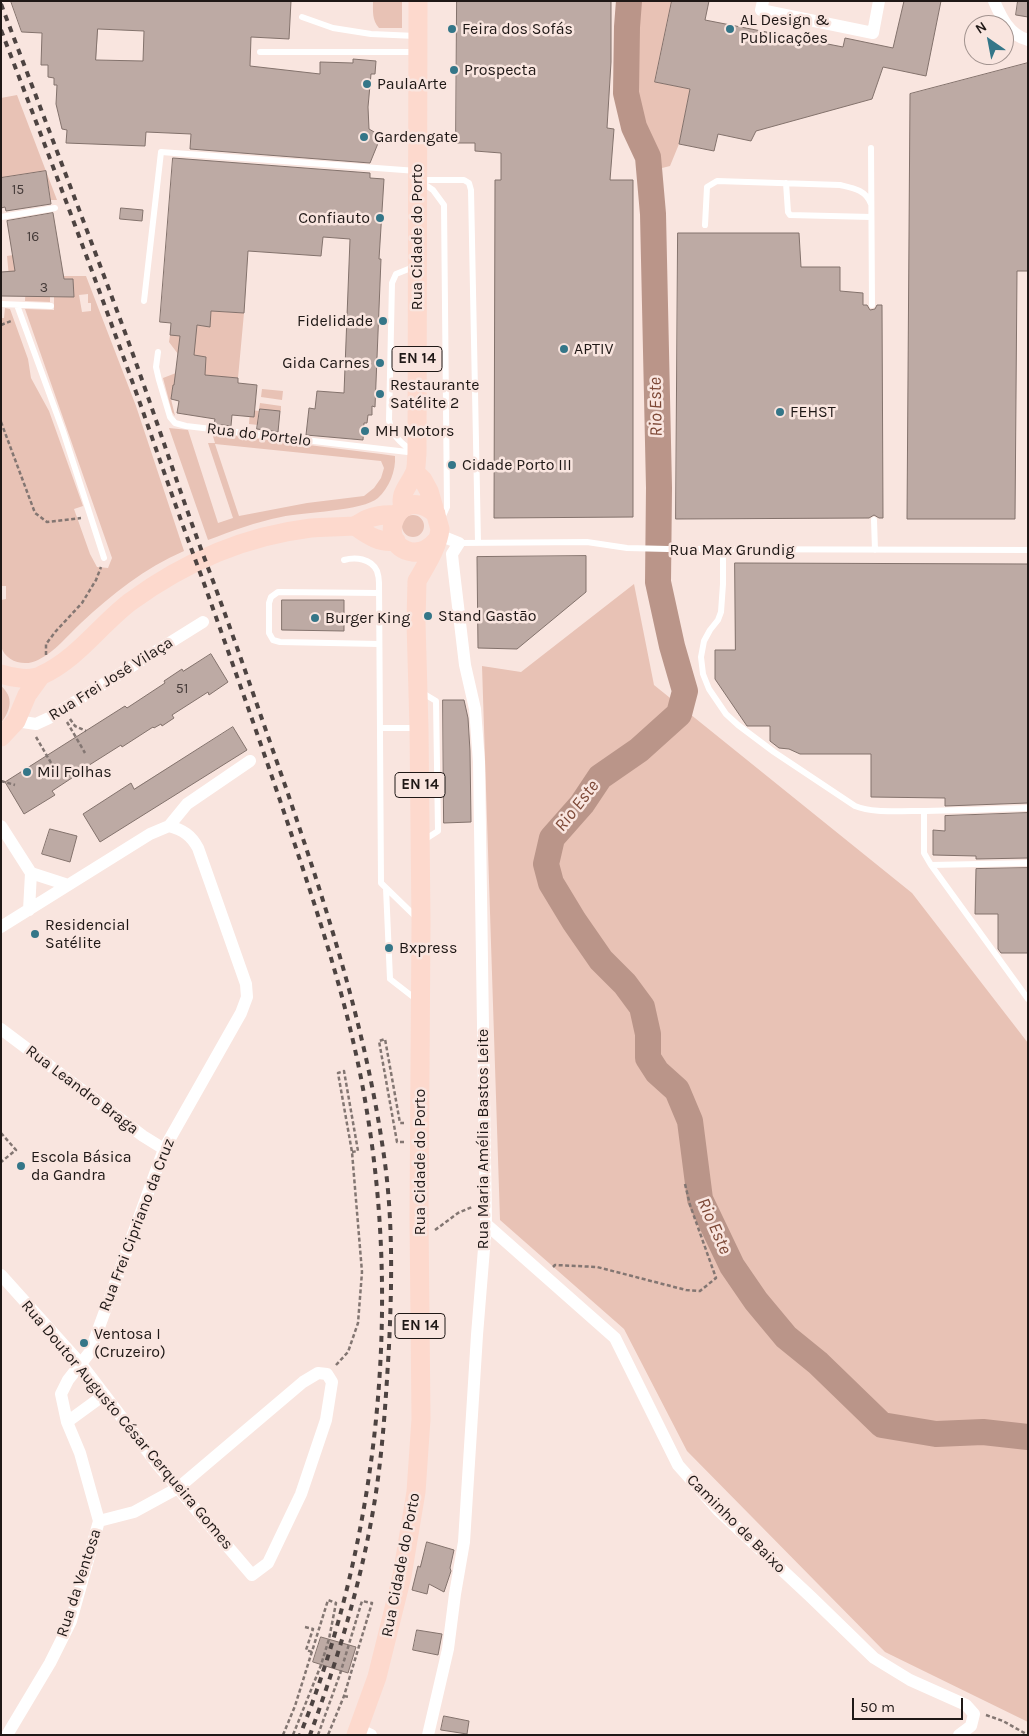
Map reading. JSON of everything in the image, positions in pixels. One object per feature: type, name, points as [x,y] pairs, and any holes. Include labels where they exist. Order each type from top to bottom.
[{"type":"main road","name":"Rua Cidade do Porto","points":[[417,581],[404,562],[399,545],[392,534],[392,526],[399,511],[404,490],[416,472],[417,454],[418,1]]},
{"type":"main road","points":[[355,526],[380,541],[399,545],[417,552],[425,551],[431,547],[438,528],[429,491],[416,472]]},
{"type":"main road","points":[[399,511],[411,504],[420,504],[429,508],[438,528]]},
{"type":"main road","name":"Rua Frei José Vilaça","points":[[1,737],[19,713],[40,677],[69,658],[128,604],[186,567],[235,546],[272,535],[310,528],[355,526],[376,516],[399,511]]},
{"type":"main road","name":"Rua Cidade do Porto","points":[[361,1733],[393,1617],[408,1545],[416,1492],[421,1419],[419,1108],[422,923],[417,581],[429,560],[438,528]]},
{"type":"main road","name":"Rua Frei José Vilaça","points":[[4,675],[40,677]]},
{"type":"main road","name":"Rua Frei José Vilaça","points":[[4,675],[21,694],[19,713]]},
{"type":"street","points":[[763,1],[761,10],[873,33],[879,1]]},
{"type":"street","points":[[994,1],[1004,24],[1021,38],[1028,40]]},
{"type":"street","name":"Rua Max Grundig","points":[[438,528],[460,543]]},
{"type":"street","name":"Rua Maria Amélia Bastos Leite","points":[[428,1735],[448,1649],[464,1542],[486,1224],[479,762],[475,709],[466,665],[452,554],[460,543]]},
{"type":"street","name":"Rua Frei José Vilaça","points":[[19,713],[36,724],[49,718],[203,622]]},
{"type":"street","points":[[1,928],[150,834],[169,826],[187,804],[250,761]]},
{"type":"street","points":[[1,826],[31,874],[29,910]]},
{"type":"street","name":"Rua Frei Cipriano da Cruz","points":[[67,1422],[61,1394],[68,1380],[90,1352],[164,1149],[245,1005],[247,990],[198,848],[193,839],[183,830],[169,826]]},
{"type":"street","points":[[31,874],[68,885]]},
{"type":"street","name":"Rua Leandro Braga","points":[[1,1029],[143,1136],[164,1149]]},
{"type":"street","name":"Caminho de Baixo","points":[[486,1224],[615,1338],[678,1465],[718,1510],[812,1597],[874,1658],[910,1680],[966,1705],[974,1714]]},
{"type":"street","name":"Rua Doutor Augusto César Cerqueira Gomes","points":[[1,1275],[80,1364],[178,1488],[252,1575],[268,1563],[301,1494],[326,1420],[332,1382],[328,1374]]},
{"type":"street","points":[[99,1521],[134,1512],[178,1488],[303,1382],[318,1373],[328,1374]]},
{"type":"street","points":[[67,1422],[104,1396]]},
{"type":"street","name":"Rua da Ventosa","points":[[7,1735],[50,1663],[70,1620],[99,1521],[92,1488],[67,1422]]},
{"type":"street","points":[[959,1735],[971,1726],[974,1714]]},
{"type":"lane","points":[[302,17],[333,28],[418,44]]},
{"type":"lane","points":[[260,52],[418,44]]},
{"type":"lane","points":[[871,148],[872,305]]},
{"type":"lane","points":[[144,301],[160,152],[464,180],[469,183],[471,190],[478,542]]},
{"type":"lane","points":[[418,176],[433,190],[444,205],[447,507],[438,528]]},
{"type":"lane","points":[[705,225],[707,187],[717,181],[840,185],[866,194],[871,204]]},
{"type":"lane","points":[[786,183],[788,212],[790,215],[871,217]]},
{"type":"lane","points":[[1,217],[55,208]]},
{"type":"lane","points":[[417,265],[396,274],[392,283],[389,420],[390,426],[398,439],[417,454]]},
{"type":"lane","points":[[1,304],[51,306]]},
{"type":"lane","points":[[17,305],[63,431],[104,558]]},
{"type":"lane","name":"Rua do Portelo","points":[[158,352],[156,367],[170,417],[174,422],[186,426],[417,454]]},
{"type":"lane","points":[[874,520],[875,550]]},
{"type":"lane","name":"Rua Max Grundig","points":[[460,543],[587,542],[627,548],[723,550],[1028,550]]},
{"type":"lane","points":[[723,550],[721,612],[704,641],[701,657],[703,674],[716,702],[738,725],[774,752],[854,806],[872,811],[1028,808]]},
{"type":"lane","points":[[344,560],[354,557],[369,562],[377,570],[379,593],[381,883],[422,923]]},
{"type":"lane","points":[[379,593],[278,592],[272,597],[269,604],[269,633],[273,640],[280,642],[379,644]]},
{"type":"lane","points":[[418,690],[436,701],[438,831],[420,842]]},
{"type":"lane","points":[[380,728],[419,728]]},
{"type":"lane","points":[[924,811],[924,852],[931,865],[1028,999]]},
{"type":"lane","points":[[931,865],[1028,863]]},
{"type":"lane","points":[[386,888],[390,979],[422,1004]]},
{"type":"path","points":[[1,422],[35,512],[46,522],[91,517]]},
{"type":"path","points":[[46,655],[46,644],[82,603],[96,580],[104,558]]},
{"type":"path","points":[[85,753],[67,717],[75,726],[86,731]]},
{"type":"path","points":[[36,736],[54,768]]},
{"type":"path","points":[[1,781],[15,785]]},
{"type":"path","points":[[405,1124],[400,1123],[385,1039],[379,1041],[397,1142],[405,1142]]},
{"type":"path","points":[[328,1374],[348,1352],[358,1323],[362,1272],[352,1152],[338,1073],[344,1071],[358,1151],[352,1152]]},
{"type":"path","points":[[1,1133],[16,1150],[1,1162]]},
{"type":"path","points":[[541,1274],[556,1265],[597,1267],[686,1290],[700,1291],[716,1278],[690,1205],[685,1184]]},
{"type":"path","points":[[430,1233],[458,1213],[485,1202]]},
{"type":"path","points":[[283,1735],[295,1706],[328,1600],[336,1603],[329,1639],[293,1735]]},
{"type":"path","points":[[318,1735],[340,1674],[362,1601],[372,1603],[344,1696],[328,1735]]},
{"type":"path","points":[[305,1627],[313,1629],[306,1650],[312,1652]]},
{"type":"path","points":[[344,1696],[350,1697]]},
{"type":"path","points":[[974,1714],[983,1714],[1002,1721],[1028,1735]]},
{"type":"shaded area","points":[[373,1],[402,1],[402,28],[379,28],[374,19]]},
{"type":"shaded area","points":[[636,1],[672,1],[655,82],[690,89],[679,144],[670,166],[658,169],[656,149],[639,121],[632,91],[632,41]]},
{"type":"shaded area","points":[[17,95],[46,171],[1,178],[1,98]]},
{"type":"shaded area","points":[[46,171],[57,200],[51,200]]},
{"type":"shaded area","points":[[13,255],[41,276],[86,276],[136,406],[184,551],[156,565],[130,582],[93,612],[50,653],[38,660],[27,663],[16,662],[11,659],[1,646],[1,600],[6,599],[6,586],[1,586],[1,318],[4,318],[5,308],[10,309],[28,359],[31,378],[49,411],[83,506],[74,509],[90,554],[97,567],[108,568],[112,558],[25,309],[54,310],[54,297],[74,297],[73,279],[35,278],[50,297],[50,302],[25,301],[26,277],[9,277],[7,256]],"holes":[[[88,294],[88,303],[91,303],[91,311],[82,312],[79,295]]]},
{"type":"shaded area","points":[[211,311],[244,313],[238,378],[211,376],[185,386],[173,385],[171,399],[175,416],[172,412],[163,378],[176,373],[204,376],[206,357],[178,354],[169,342],[170,335],[197,325],[210,326]]},
{"type":"shaded area","points":[[262,389],[283,391],[282,400],[261,397]]},
{"type":"shaded area","points":[[260,403],[281,406],[281,411],[259,409]]},
{"type":"shaded area","points":[[250,410],[259,411],[258,425],[249,424]]},
{"type":"shaded area","points":[[169,428],[188,430],[218,523],[233,518],[208,443],[215,443],[212,433],[395,456],[393,473],[388,484],[378,498],[370,502],[360,506],[272,519],[208,540]],"holes":[[[215,444],[381,461],[384,468],[381,478],[374,488],[364,496],[307,503],[239,516]]]},
{"type":"shaded area","points":[[413,515],[421,518],[424,526],[421,534],[413,537],[405,534],[402,526],[405,518]]},
{"type":"shaded area","points":[[634,584],[654,685],[912,893],[1028,1043],[1028,1722],[885,1652],[687,1451],[624,1329],[500,1220],[482,666],[521,672]]},
{"type":"shaded area","points":[[1,686],[8,695],[10,704],[1,723]]},
{"type":"building","points":[[11,1],[291,1],[289,39],[251,37],[250,66],[320,74],[320,62],[353,63],[353,59],[376,61],[375,74],[371,74],[368,107],[369,129],[381,136],[370,163],[190,149],[191,134],[146,132],[145,146],[66,143],[67,130],[62,129],[56,104],[57,85],[54,85],[54,78],[48,77],[48,65],[41,65],[42,33],[22,32]],"holes":[[[98,29],[144,31],[143,61],[96,60]]]},
{"type":"building","name":"APTIV","points":[[457,1],[611,1],[611,62],[607,128],[614,129],[610,180],[633,180],[633,517],[494,518],[495,180],[501,180],[501,153],[475,151],[475,143],[456,143]]},
{"type":"building","points":[[672,1],[709,1],[705,20],[843,47],[845,38],[893,48],[904,1],[941,1],[926,76],[883,67],[872,99],[756,131],[751,141],[718,134],[714,151],[679,144],[690,89],[655,82]]},
{"type":"building","points":[[1018,1],[1028,1],[1028,17],[1016,15]]},
{"type":"building","points":[[1028,63],[1028,271],[1017,271],[1015,519],[907,519],[910,94]]},
{"type":"building","points":[[173,158],[370,173],[370,178],[384,179],[379,259],[381,259],[375,407],[372,406],[372,415],[368,415],[367,423],[364,423],[363,440],[306,435],[309,408],[315,409],[317,391],[344,393],[350,239],[323,237],[321,256],[248,251],[244,313],[211,311],[210,327],[197,325],[194,355],[206,357],[205,375],[238,378],[238,383],[257,385],[254,417],[232,415],[231,426],[214,424],[215,419],[177,413],[179,401],[171,399],[180,336],[170,335],[171,323],[160,322]]},
{"type":"building","points":[[46,171],[51,204],[6,211],[5,207],[1,208],[1,178]]},
{"type":"building","points":[[121,208],[143,210],[142,221],[120,219]]},
{"type":"building","points":[[53,213],[64,279],[73,279],[74,297],[1,296],[1,272],[15,271],[7,221]]},
{"type":"building","name":"FEHST","points":[[678,233],[799,233],[801,267],[840,267],[840,291],[863,293],[863,305],[867,305],[870,310],[875,309],[877,305],[882,305],[883,518],[874,515],[869,518],[676,519]]},
{"type":"building","points":[[260,409],[280,411],[278,432],[257,429]]},
{"type":"building","points":[[586,556],[586,592],[517,649],[478,648],[477,557]]},
{"type":"building","points":[[735,563],[1028,564],[1028,803],[945,806],[945,798],[871,797],[871,754],[800,754],[789,749],[779,748],[770,741],[770,726],[747,726],[715,679],[715,650],[735,650]]},
{"type":"building","points":[[282,600],[344,600],[344,631],[282,630]]},
{"type":"building","points":[[211,654],[228,682],[209,695],[208,692],[172,715],[174,718],[162,726],[161,724],[153,727],[83,769],[52,791],[55,795],[24,814],[5,782],[125,706],[127,708],[165,683],[164,681],[182,669],[183,671]]},
{"type":"building","points":[[443,700],[464,700],[468,718],[470,751],[471,822],[444,823]]},
{"type":"building","points":[[233,727],[247,750],[100,842],[83,814],[131,783],[134,789]]},
{"type":"building","points":[[1028,813],[1028,858],[976,859],[976,856],[933,855],[933,830],[945,831],[945,816]]},
{"type":"building","points":[[50,829],[77,836],[70,862],[42,854]]},
{"type":"building","points":[[1028,868],[1028,953],[1001,953],[998,949],[998,914],[975,914],[976,869]]},
{"type":"building","points":[[427,1542],[454,1550],[451,1571],[444,1592],[429,1584],[427,1594],[412,1590]]},
{"type":"building","points":[[417,1630],[442,1634],[438,1655],[413,1650]]},
{"type":"building","points":[[321,1637],[356,1647],[348,1673],[313,1662]]},
{"type":"building","points":[[444,1716],[469,1721],[467,1734],[441,1730]]},
{"type":"waterway","name":"Rio Este","points":[[629,1],[626,93],[634,127],[648,157],[653,214],[659,488],[658,582],[672,646],[685,691],[679,714],[639,750],[600,777],[582,804],[552,838],[546,864],[551,883],[601,960],[625,984],[642,1007],[648,1034],[648,1058],[657,1072],[677,1090],[690,1121],[700,1199],[732,1266],[756,1301],[786,1337],[818,1363],[882,1425],[936,1434],[983,1432],[1028,1437]]},
{"type":"railway","points":[[1,4],[133,354],[286,788],[344,970],[367,1062],[376,1109],[387,1179],[391,1251],[389,1346],[380,1461],[370,1529],[356,1589],[330,1677],[310,1735]]},
{"type":"railway","points":[[1,30],[124,359],[281,803],[335,972],[361,1077],[377,1189],[382,1268],[381,1348],[375,1428],[364,1507],[348,1585],[326,1661],[300,1735]]},
{"type":"place","name":"Feira dos Sofás","points":[[452,29]]},
{"type":"place","name":"AL Design & Publicações","points":[[730,29]]},
{"type":"place","name":"Prospecta","points":[[454,70]]},
{"type":"place","name":"PaulaArte","points":[[367,84]]},
{"type":"place","name":"Gardengate","points":[[364,137]]},
{"type":"place","name":"Confiauto","points":[[380,218]]},
{"type":"place","name":"Fidelidade","points":[[383,321]]},
{"type":"place","name":"APTIV","points":[[564,349]]},
{"type":"place","name":"Gida Carnes","points":[[380,363]]},
{"type":"place","name":"Restaurante Satélite 2","points":[[380,394]]},
{"type":"place","name":"FEHST","points":[[780,412]]},
{"type":"place","name":"MH Motors","points":[[365,431]]},
{"type":"place","name":"Cidade Porto III","points":[[452,465]]},
{"type":"place","name":"Stand Gastāo","points":[[428,616]]},
{"type":"place","name":"Burger King","points":[[315,618]]},
{"type":"place","name":"Mil Folhas","points":[[27,772]]},
{"type":"place","name":"Residencial Satélite","points":[[35,934]]},
{"type":"place","name":"Bxpress","points":[[389,948]]},
{"type":"place","name":"Escola Básica da Gandra","points":[[21,1166]]},
{"type":"place","name":"Ventosa I (Cruzeiro)","points":[[84,1343]]}]
